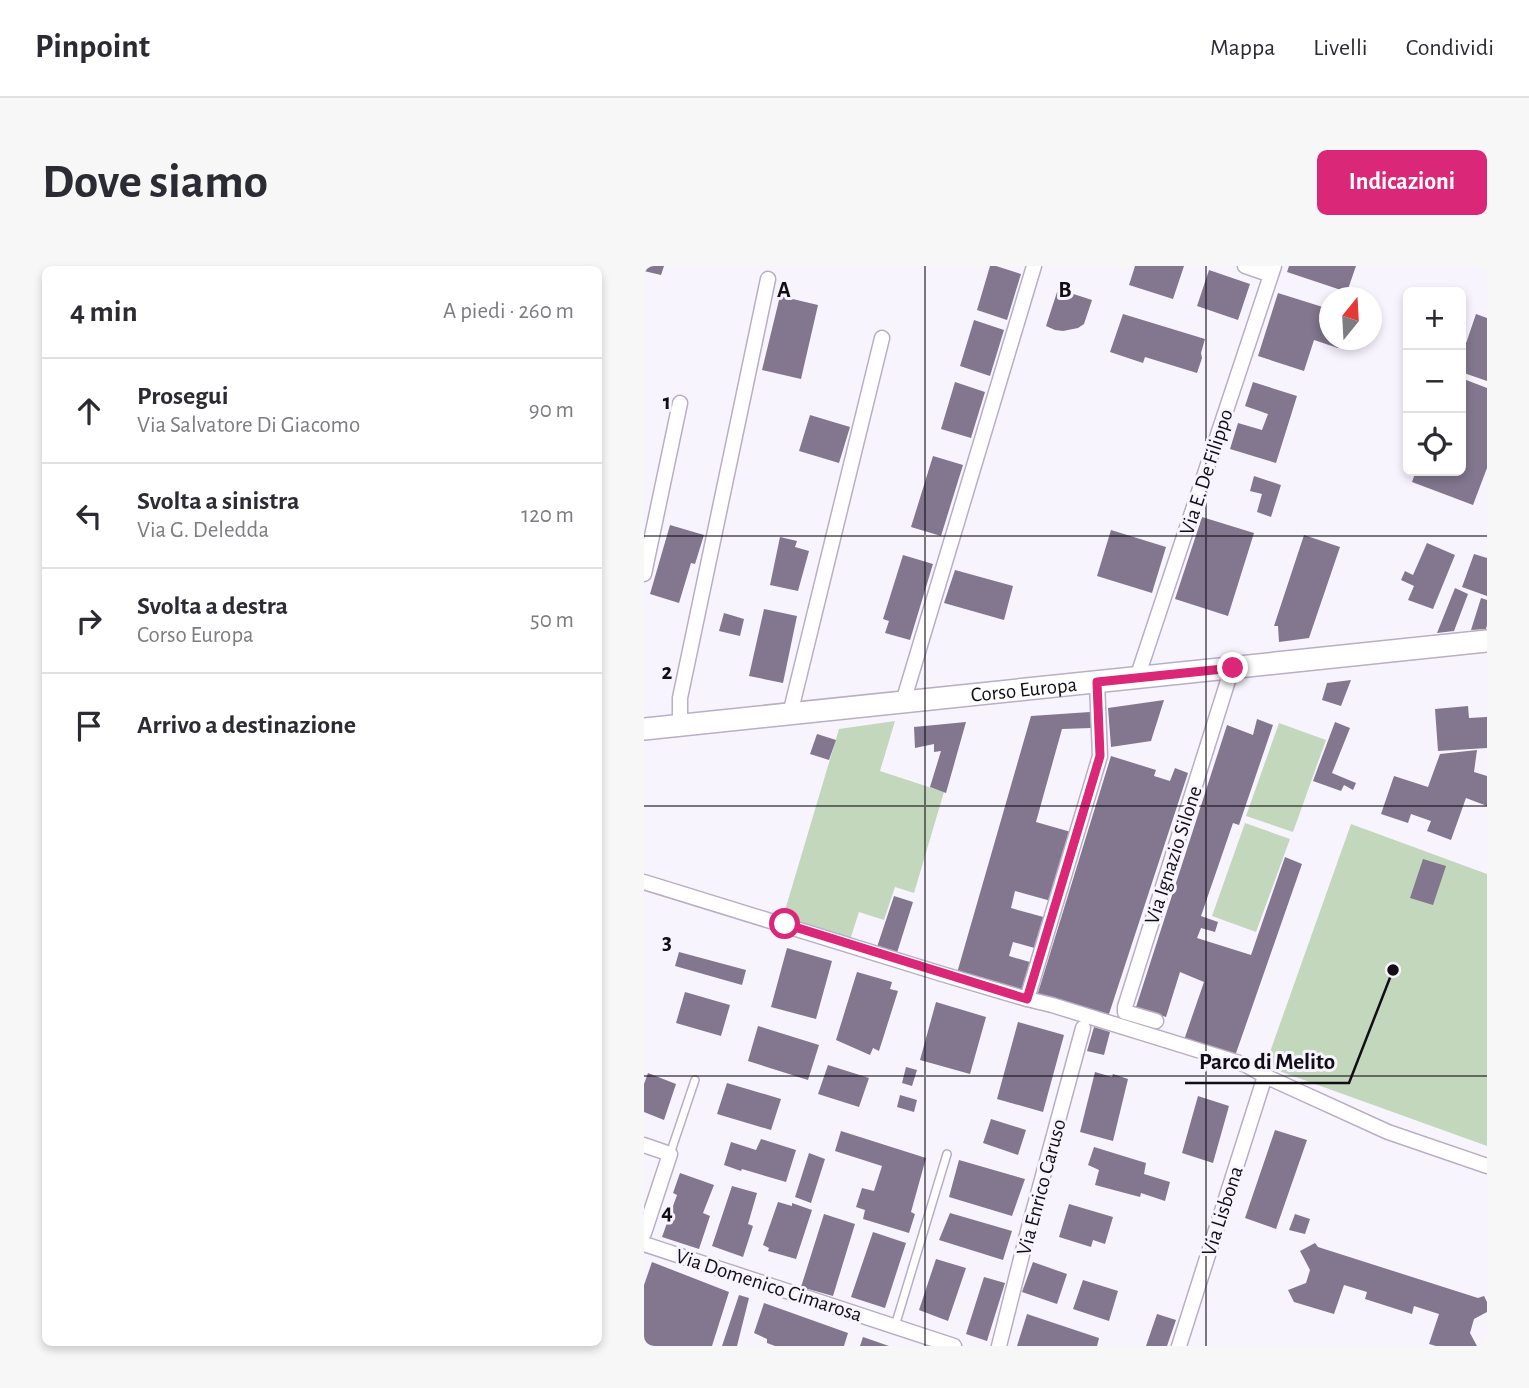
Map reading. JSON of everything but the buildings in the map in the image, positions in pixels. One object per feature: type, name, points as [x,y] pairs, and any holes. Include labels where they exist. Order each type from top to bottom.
[{"type":"main road","name":"Corso Europa","points":[[644,729],[1487,641]]},
{"type":"street","points":[[903,702],[1034,266]]},
{"type":"street","points":[[1245,266],[1273,271]]},
{"type":"street","name":"Via E. De Filippo","points":[[1137,678],[1273,271]]},
{"type":"street","points":[[680,725],[680,698],[768,279]]},
{"type":"street","points":[[790,714],[882,338]]},
{"type":"street","points":[[644,574],[680,403]]},
{"type":"street","name":"Via Ignazio Silone","points":[[1156,1021],[1125,1012],[1125,1007],[1233,668]]},
{"type":"street","points":[[1027,999],[1100,756],[1097,682]]},
{"type":"street","points":[[644,882],[1246,1065],[1388,1132],[1487,1166]]},
{"type":"street","name":"Via Enrico Caruso","points":[[999,1346],[1083,1028]]},
{"type":"street","name":"Via Lisbona","points":[[1179,1346],[1265,1076]]},
{"type":"street","points":[[644,1145],[670,1154],[644,1233]]},
{"type":"street","name":"Via Domenico Cimarosa","points":[[644,1244],[954,1346]]},
{"type":"lane","points":[[670,1154],[695,1080]]},
{"type":"lane","points":[[895,1326],[947,1154]]},
{"type":"green space","points":[[895,721],[880,771],[944,792],[914,893],[895,887],[884,920],[859,912],[850,940],[783,917],[839,729]]},
{"type":"green space","points":[[1279,723],[1326,740],[1293,832],[1246,816]]},
{"type":"green space","points":[[1245,823],[1290,839],[1256,932],[1212,916]]},
{"type":"green space","points":[[1351,824],[1487,874],[1487,1146],[1265,1066]]},
{"type":"place","name":"Parco di Melito","points":[[1393,970]]},
{"type":"route","points":[[785,924],[1027,999],[1100,756],[1097,682],[1233,668]]}]
